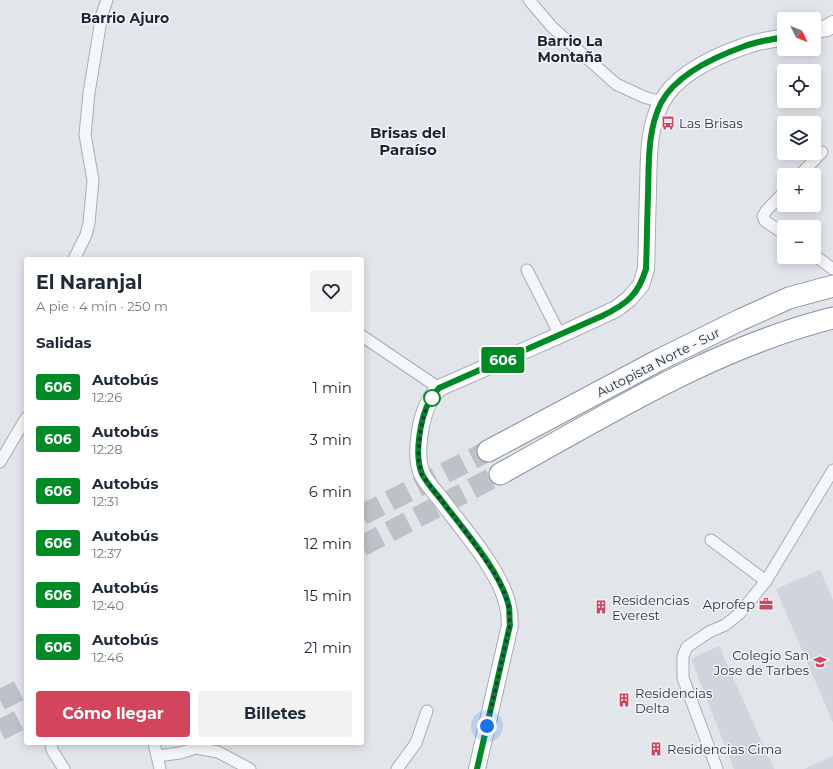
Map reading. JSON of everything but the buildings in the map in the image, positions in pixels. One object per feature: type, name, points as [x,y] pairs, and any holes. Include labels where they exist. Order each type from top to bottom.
[{"type":"highway","name":"Autopista Norte - Sur","points":[[488,451],[658,360],[740,320],[789,298],[833,286]]},
{"type":"highway","name":"Autopista Norte - Sur","points":[[500,474],[670,380],[747,346],[812,323],[833,318]]},
{"type":"street","points":[[75,257],[86,235],[89,223],[93,180],[85,135],[86,116],[102,14],[107,0]]},
{"type":"street","points":[[529,0],[552,27],[616,84],[644,97],[662,102]]},
{"type":"street","points":[[821,29],[827,28],[833,24]]},
{"type":"street","points":[[477,769],[510,625],[509,607],[495,574],[474,543],[422,475],[418,458],[424,414],[430,400],[439,388],[616,309],[629,299],[641,285],[646,269],[649,152],[652,126],[662,102],[675,85],[691,72],[709,61],[746,45],[777,38]]},
{"type":"street","points":[[807,168],[822,152]]},
{"type":"street","points":[[777,199],[763,216],[766,221],[777,229]]},
{"type":"street","points":[[821,261],[833,269]]},
{"type":"street","points":[[528,270],[560,335]]},
{"type":"street","points":[[364,337],[439,388]]},
{"type":"street","points":[[0,462],[24,421]]},
{"type":"street","points":[[717,769],[683,678],[683,656],[687,647],[709,632],[724,625],[739,614],[766,581],[833,470]]},
{"type":"street","points":[[711,540],[766,581]]},
{"type":"street","points":[[397,769],[416,743],[427,711]]},
{"type":"street","points":[[51,745],[52,750],[64,769]]},
{"type":"street","points":[[154,745],[160,769]]},
{"type":"street","points":[[157,756],[180,753],[196,748],[218,752],[250,769]]},
{"type":"shaded area","name":"Colegio San Jose de Tarbes","points":[[820,570],[833,600],[833,723],[776,589]]},
{"type":"shaded area","points":[[719,646],[774,769],[734,769],[691,659]]},
{"type":"shaded area","points":[[833,756],[833,769],[804,769]]},
{"type":"tunnel","points":[[364,514],[488,451]]},
{"type":"tunnel","points":[[364,545],[500,474]]},
{"type":"tunnel","points":[[0,700],[24,688]]},
{"type":"tunnel","points":[[0,730],[24,718]]},
{"type":"bus line","name":"606","points":[[477,769],[510,625],[509,607],[495,574],[474,543],[422,475],[418,458],[424,414],[430,400],[439,388],[602,316],[616,309],[629,299],[641,285],[646,269],[649,152],[652,126],[662,102],[675,85],[691,72],[709,61],[746,45],[777,38]]},
{"type":"place","name":"Las Brisas","points":[[668,123]]},
{"type":"place","name":"Aprofep","points":[[766,604]]},
{"type":"place","name":"Residencias Everest","points":[[601,607]]},
{"type":"place","name":"Colegio San Jose de Tarbes","points":[[820,662]]},
{"type":"place","name":"Residencias Delta","points":[[624,700]]},
{"type":"place","name":"Residencias Cima","points":[[656,749]]},
{"type":"district","name":"Barrio Ajuro","points":[[125,18]]},
{"type":"district","name":"Barrio La Montaña","points":[[570,50]]},
{"type":"district","name":"Brisas del Paraíso","points":[[408,140]]},
{"type":"route","points":[[432,398],[424,414],[420,435],[418,458],[422,475],[474,543],[495,574],[509,607],[510,625],[487,726]]}]
